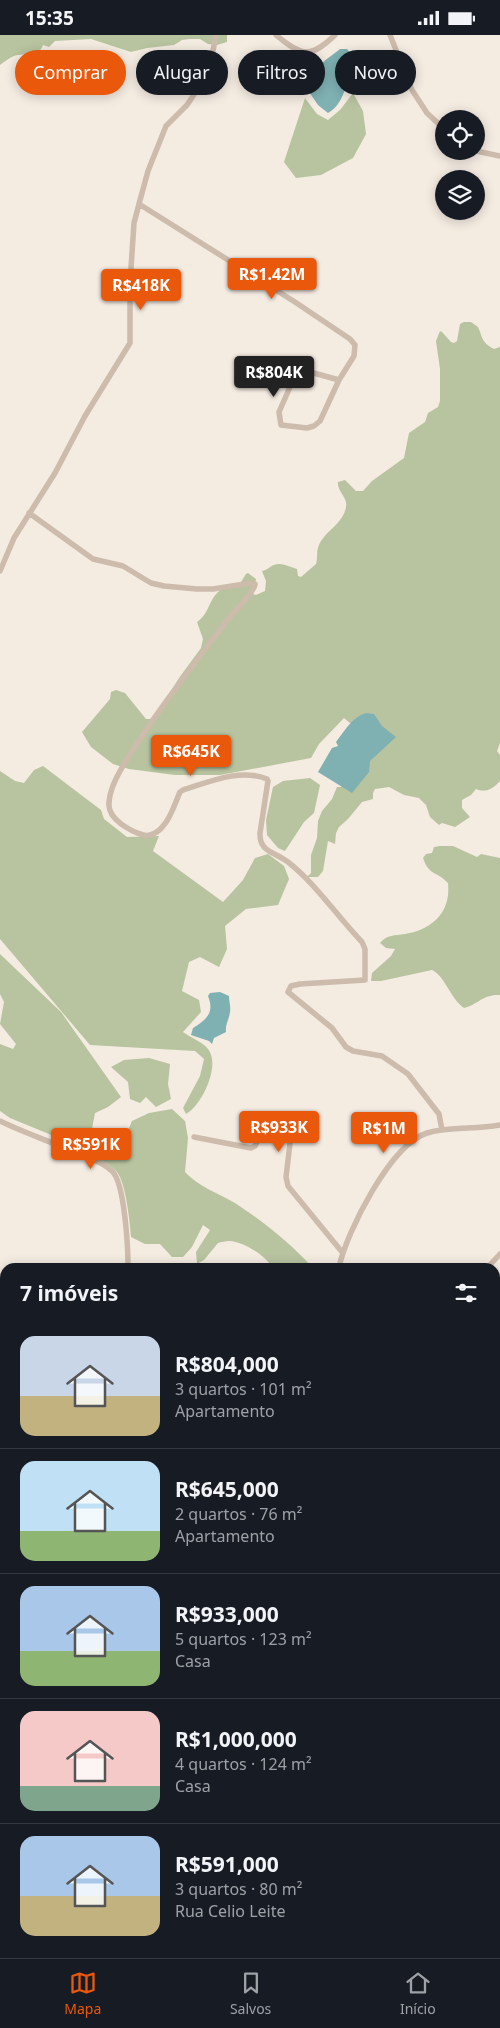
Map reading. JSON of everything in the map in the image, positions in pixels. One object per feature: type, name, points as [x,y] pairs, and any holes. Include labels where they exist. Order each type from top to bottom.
[{"type":"street","points":[[0,571],[14,538],[55,473],[85,416],[130,343],[130,283],[134,223],[139,203],[148,171],[166,126],[187,105],[210,72],[216,35]]},
{"type":"street","points":[[276,35],[303,52],[313,53],[321,49],[335,35]]},
{"type":"street","points":[[390,35],[412,90],[427,113],[435,121]]},
{"type":"street","points":[[485,153],[500,156]]},
{"type":"street","points":[[139,203],[350,339],[356,349],[320,421],[314,426],[307,428],[282,425],[279,411],[297,371],[303,370],[339,380]]},
{"type":"street","points":[[29,513],[93,559],[123,566],[151,583],[197,589],[214,589],[255,583],[255,588],[237,608],[149,725],[125,763],[111,794],[109,805],[112,815],[116,821],[144,835],[155,833],[164,826],[180,792],[183,790],[237,775],[267,779],[260,841],[263,846],[287,861],[311,884],[362,942],[365,949],[365,980],[300,984],[291,986],[288,992],[332,1029],[346,1047],[353,1051],[382,1056],[392,1061],[408,1074],[439,1114],[442,1130]]},
{"type":"street","points":[[194,1137],[250,1148],[255,1146],[268,1119],[275,1119],[288,1126],[292,1135],[286,1177],[288,1186],[342,1252]]},
{"type":"street","points":[[0,1121],[94,1159],[112,1171],[117,1177],[124,1215],[128,1263]]},
{"type":"street","points":[[340,1263],[349,1233],[390,1163],[408,1142],[426,1133],[442,1130],[500,1125]]},
{"type":"green space","points":[[0,35],[227,35],[227,42],[217,45],[208,44],[200,39],[190,39],[182,40],[174,45],[131,52],[91,39],[55,41],[49,47],[43,45],[40,50],[15,50],[15,56],[0,65]]},
{"type":"green space","points":[[351,95],[354,95],[363,111],[366,134],[353,158],[321,175],[296,178],[284,162],[305,98],[317,114],[328,120],[340,110]]},
{"type":"green space","points":[[471,322],[478,327],[483,339],[494,349],[500,347],[500,743],[497,751],[500,755],[500,781],[495,786],[483,791],[476,789],[471,795],[462,800],[462,808],[470,817],[455,827],[442,823],[439,825],[430,817],[426,805],[419,798],[404,795],[389,787],[375,789],[373,799],[362,802],[339,827],[336,833],[335,844],[328,841],[323,871],[318,877],[307,877],[311,873],[311,855],[317,838],[318,821],[322,811],[332,799],[337,787],[341,787],[352,768],[351,724],[344,718],[319,744],[311,758],[220,775],[175,775],[129,769],[113,764],[91,747],[82,732],[110,699],[111,692],[116,690],[125,693],[146,719],[151,719],[201,648],[203,639],[197,622],[204,615],[218,592],[241,582],[248,573],[256,579],[253,594],[256,595],[265,591],[266,581],[262,571],[277,564],[283,564],[297,569],[298,576],[301,577],[316,564],[319,545],[338,523],[346,507],[338,482],[345,480],[356,491],[363,491],[372,481],[404,458],[409,433],[425,422],[428,413],[438,407],[440,401],[440,369],[436,341],[440,331],[454,343],[457,341],[460,324]]},
{"type":"green space","points":[[43,766],[101,810],[104,819],[127,837],[159,836],[153,851],[223,902],[243,880],[255,858],[268,854],[284,866],[289,879],[278,905],[246,909],[225,926],[227,949],[219,967],[200,957],[189,962],[182,991],[199,1000],[201,1012],[183,1032],[208,1049],[212,1065],[208,1084],[203,1094],[186,1114],[183,1108],[200,1076],[204,1059],[195,1051],[90,1045],[0,939],[0,771],[15,781],[24,783],[34,770]]},
{"type":"green space","points":[[310,778],[320,785],[314,813],[304,822],[285,851],[278,848],[267,835],[266,820],[273,787],[283,781]]},
{"type":"green space","points":[[453,846],[477,857],[481,854],[500,858],[500,995],[489,996],[464,1008],[455,999],[441,977],[432,970],[381,981],[371,981],[372,973],[391,956],[395,949],[386,948],[380,943],[383,940],[391,936],[415,932],[424,928],[432,923],[443,911],[448,893],[448,883],[428,868],[423,858],[426,854],[432,853],[434,847]]},
{"type":"green space","points":[[0,954],[61,1012],[121,1097],[108,1107],[95,1113],[88,1150],[10,1118],[0,1111],[0,1044],[13,1049],[16,1044],[0,1024],[4,1002],[0,994]]},
{"type":"green space","points":[[149,1058],[170,1064],[168,1084],[171,1099],[156,1107],[146,1097],[140,1103],[130,1099],[128,1082],[111,1067],[124,1060]]},
{"type":"green space","points":[[172,1109],[185,1121],[188,1138],[185,1172],[202,1186],[235,1203],[256,1217],[308,1263],[270,1263],[253,1250],[229,1241],[218,1243],[204,1260],[197,1263],[196,1252],[210,1230],[203,1225],[192,1247],[183,1257],[172,1257],[160,1244],[145,1244],[131,1237],[127,1203],[120,1177],[111,1167],[91,1154],[94,1148],[120,1149],[132,1121],[149,1113]]},
{"type":"water","points":[[335,53],[335,95],[343,95],[334,109],[328,113],[318,105],[311,95],[325,95],[325,60]]},
{"type":"water","points":[[366,713],[374,714],[382,726],[396,737],[370,761],[369,772],[352,793],[318,772],[332,748],[338,746],[336,742],[349,725]]},
{"type":"water","points":[[220,992],[229,996],[230,1012],[226,1032],[214,1038],[212,1044],[209,1041],[191,1035],[193,1028],[205,1019],[210,1011],[208,996],[210,993]]}]
